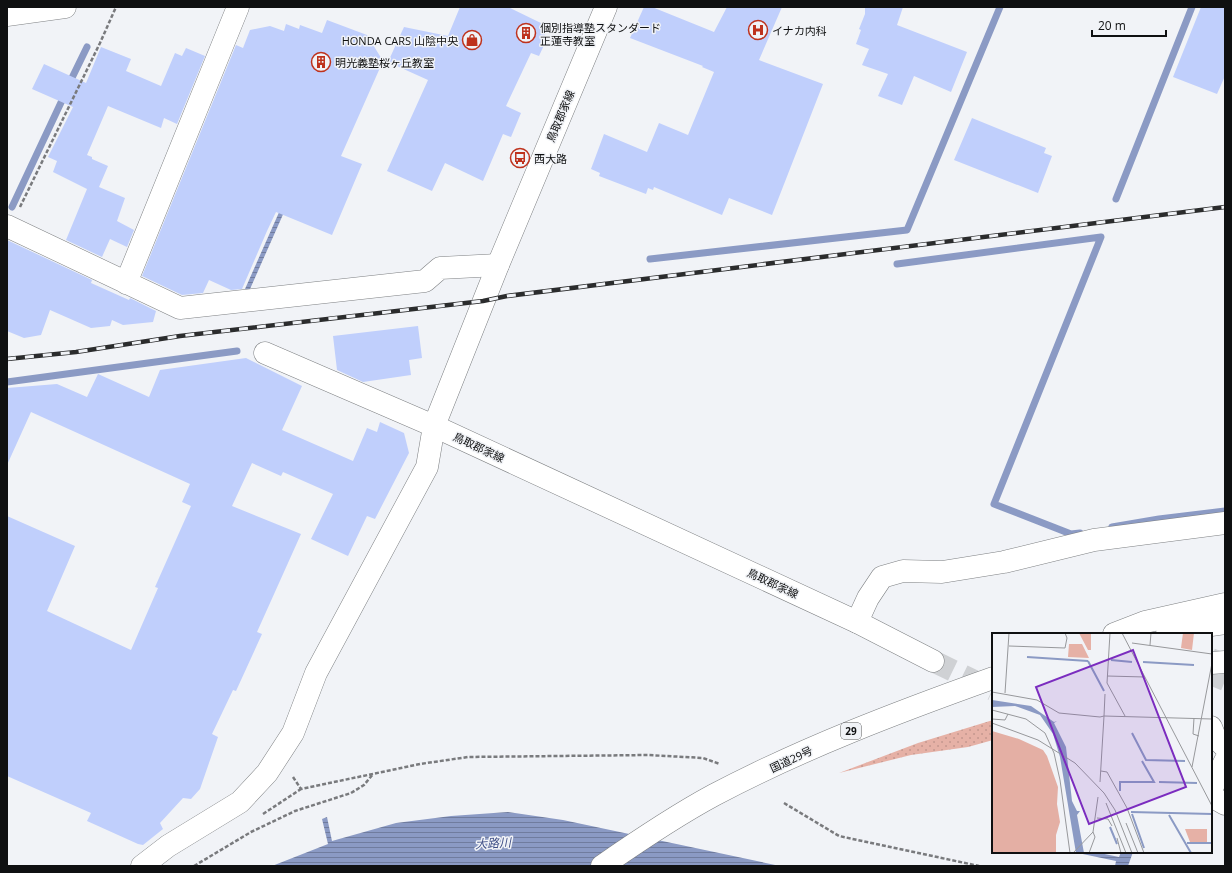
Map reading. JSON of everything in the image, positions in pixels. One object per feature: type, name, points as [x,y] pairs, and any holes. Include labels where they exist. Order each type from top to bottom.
[{"type":"main road","points":[[7,15],[65,7]]},
{"type":"main road","points":[[126,283],[238,7]]},
{"type":"main road","name":"鳥取郡家線","points":[[606,7],[498,265],[434,426],[857,622],[933,661]]},
{"type":"main road","points":[[9,227],[180,308],[425,281],[440,268],[498,265]]},
{"type":"main road","points":[[142,866],[168,846],[240,802],[267,773],[293,733],[316,673],[427,468],[434,426],[265,353]]},
{"type":"main road","points":[[857,622],[868,598],[882,577],[903,571],[942,572],[1004,562],[1094,540],[1225,524]]},
{"type":"main road","points":[[1117,633],[1145,622],[1225,604]]},
{"type":"main road","points":[[1172,633],[1225,623]]},
{"type":"main road","points":[[1212,663],[1225,662]]},
{"type":"main road","name":"国道29号","points":[[602,866],[655,830],[714,795],[786,760],[850,731],[992,678]]},
{"type":"main road","points":[[1212,730],[1215,737],[1225,748]]},
{"type":"main road","points":[[1212,788],[1225,761]]},
{"type":"main road","points":[[1212,797],[1225,804]]},
{"type":"path","points":[[9,227],[97,50],[116,7]]},
{"type":"path","points":[[257,818],[301,789],[374,773],[468,756],[648,755],[703,758],[720,764]]},
{"type":"path","points":[[278,756],[301,789]]},
{"type":"path","points":[[194,866],[251,832],[295,811],[351,793],[364,785],[374,773]]},
{"type":"path","points":[[784,803],[839,836],[979,866]]},
{"type":"path","points":[[251,827],[251,832]]},
{"type":"shaded area","points":[[992,720],[992,740],[968,747],[911,755],[839,773],[918,743]]},
{"type":"water","points":[[312,138],[316,140],[250,289],[245,289]]},
{"type":"water","name":"大路川","points":[[508,812],[563,820],[780,866],[272,866],[328,844],[322,819],[327,817],[332,841],[396,823],[451,816]]},
{"type":"water","points":[[1078,853],[1100,853],[1119,857],[1121,853],[1133,853],[1128,866],[1115,866],[1116,861]]},
{"type":"building","points":[[460,7],[508,7],[545,25],[545,43],[539,56],[531,53],[506,106],[521,113],[511,137],[503,134],[483,181],[445,163],[432,191],[387,171],[428,80],[388,62],[404,27],[448,36]]},
{"type":"building","points":[[644,7],[652,7],[714,32],[727,7],[782,7],[759,60],[823,84],[772,215],[729,198],[722,215],[654,187],[653,190],[648,188],[646,194],[599,176],[600,173],[591,169],[604,134],[647,152],[659,123],[688,135],[714,72],[702,67],[703,66],[630,38]]},
{"type":"building","points":[[865,7],[903,7],[897,25],[967,52],[951,92],[914,76],[902,105],[878,96],[888,74],[862,65],[869,49],[856,44],[861,30],[859,29],[865,14]]},
{"type":"building","points":[[1201,7],[1225,7],[1225,76],[1217,94],[1173,77]]},
{"type":"building","points":[[327,20],[367,35],[383,61],[341,156],[362,164],[332,235],[276,212],[242,289],[231,290],[209,280],[203,293],[182,295],[142,276],[236,45],[243,48],[250,30],[270,26],[284,31],[286,24],[299,29],[300,25],[322,33]]},
{"type":"building","points":[[101,47],[131,59],[126,71],[161,86],[175,53],[182,56],[186,48],[205,56],[177,124],[164,118],[161,128],[108,106],[87,155],[92,157],[92,159],[108,166],[99,187],[125,198],[117,221],[134,230],[127,247],[110,239],[102,257],[66,240],[87,189],[53,172],[57,161],[48,157],[73,107],[32,89],[44,64],[86,83]]},
{"type":"building","points":[[972,118],[1046,148],[1044,153],[1052,156],[1038,193],[954,160]]},
{"type":"building","points":[[7,240],[92,280],[91,283],[129,300],[130,298],[156,311],[153,322],[123,325],[112,320],[110,326],[91,328],[50,310],[41,335],[24,338],[7,331]]},
{"type":"building","points":[[418,326],[422,358],[409,360],[411,375],[363,382],[337,370],[333,336]]},
{"type":"building","points":[[246,358],[302,386],[282,430],[353,461],[367,428],[377,432],[380,422],[404,433],[409,453],[375,519],[367,516],[348,556],[311,539],[333,494],[283,472],[281,476],[252,463],[232,506],[301,534],[257,632],[262,634],[236,691],[233,690],[212,734],[218,737],[200,789],[191,799],[183,798],[160,823],[163,829],[143,845],[138,844],[87,821],[91,813],[7,776],[7,516],[75,546],[47,611],[131,650],[158,588],[155,587],[191,506],[182,502],[190,484],[31,412],[7,465],[7,388],[57,384],[87,397],[98,374],[149,397],[160,370]]},
{"type":"waterway","points":[[650,259],[907,230],[1000,7]]},
{"type":"waterway","points":[[1116,199],[1192,7]]},
{"type":"waterway","points":[[69,84],[87,47]]},
{"type":"waterway","points":[[12,207],[65,94]]},
{"type":"waterway","points":[[897,264],[1101,237],[994,504],[1071,534],[1080,533]]},
{"type":"waterway","points":[[7,382],[237,351]]},
{"type":"waterway","points":[[1112,527],[1159,519],[1225,511]]},
{"type":"tunnel","points":[[1212,684],[1225,653]]},
{"type":"tunnel","points":[[933,661],[992,690]]},
{"type":"railway","points":[[7,359],[76,352],[180,336],[483,301],[507,296],[1225,207]]},
{"type":"place","name":"イナカ内科","points":[[758,30]]},
{"type":"place","name":"個別指導塾スタンダード 正蓮寺教室","points":[[526,33]]},
{"type":"place","name":"HONDA CARS 山陰中央","points":[[472,40]]},
{"type":"place","name":"明光義塾桜ヶ丘教室","points":[[321,62]]},
{"type":"place","name":"西大路","points":[[520,158]]}]
